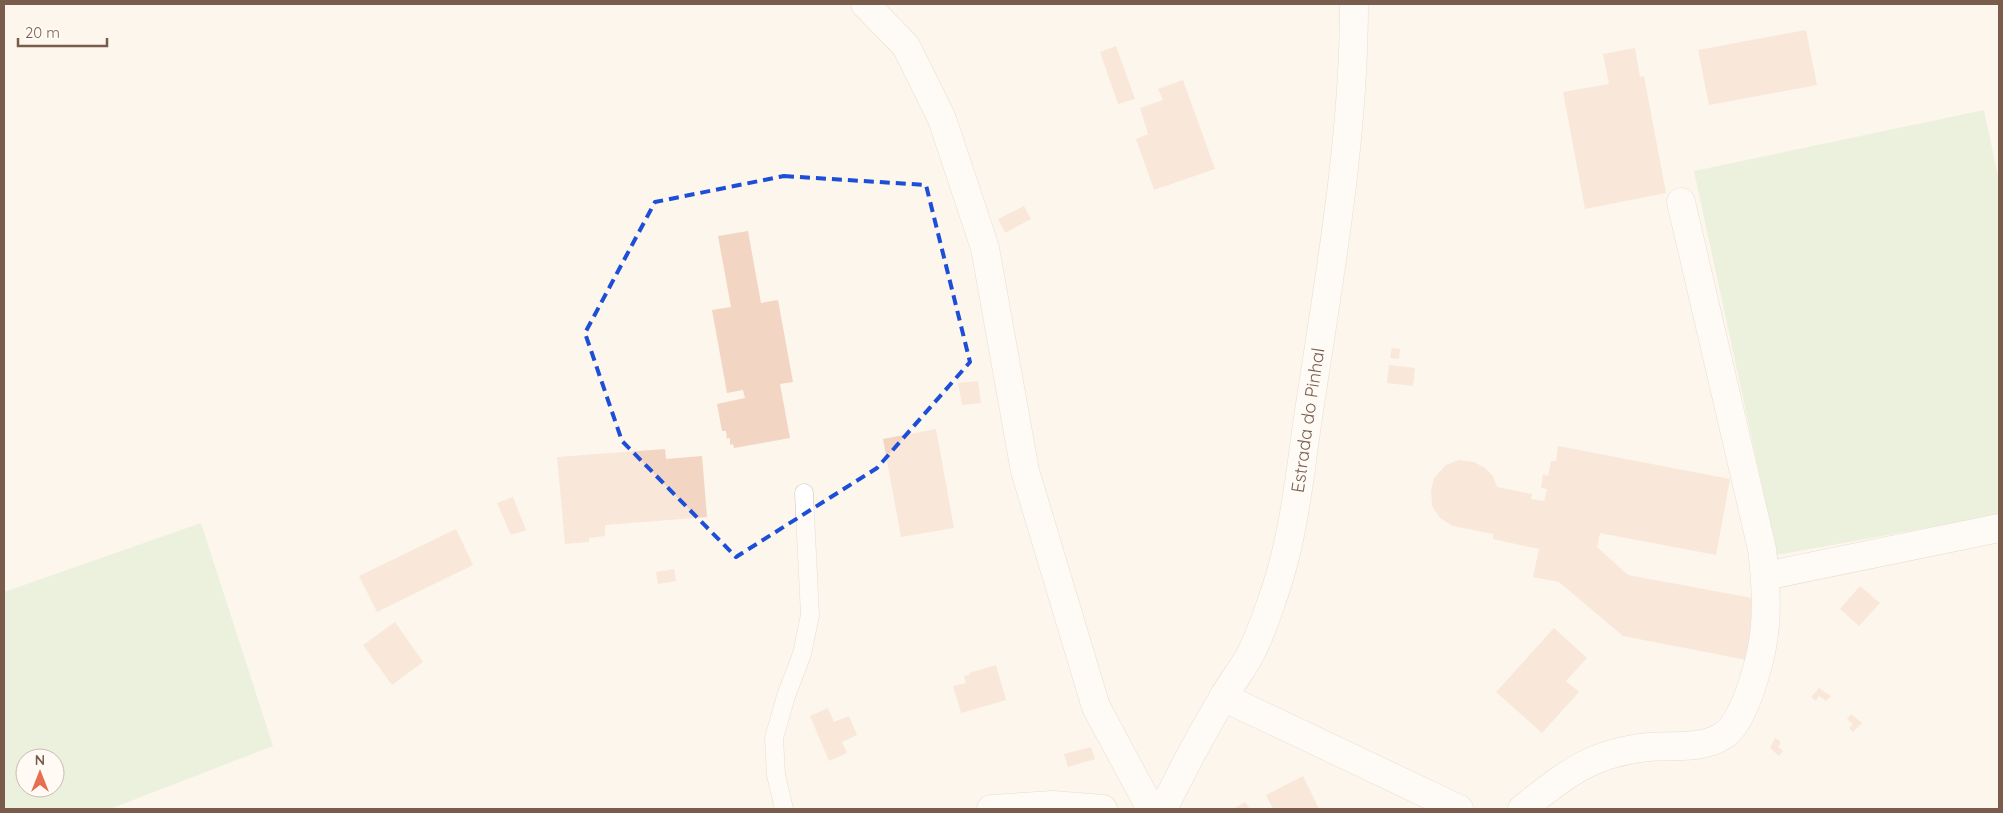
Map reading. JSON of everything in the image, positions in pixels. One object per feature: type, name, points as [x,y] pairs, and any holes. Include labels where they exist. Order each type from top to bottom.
[{"type":"street","points":[[865,4],[906,46],[942,119],[985,248],[1025,471],[1093,698],[1096,707],[1151,809]]},
{"type":"street","name":"Estrada do Pinhal","points":[[1163,809],[1223,697],[1251,654],[1288,553],[1296,514],[1308,419],[1336,243],[1349,119],[1354,4]]},
{"type":"street","points":[[1522,809],[1584,763],[1614,752],[1649,747],[1709,743],[1728,732],[1741,712],[1755,677],[1766,626],[1765,576],[1762,549],[1681,202]]},
{"type":"street","points":[[1765,576],[1999,528]]},
{"type":"street","points":[[1223,697],[1459,809]]},
{"type":"street","points":[[991,809],[1053,805],[1103,809]]},
{"type":"lane","points":[[784,809],[776,775],[774,738],[786,696],[802,654],[810,615],[804,493]]},
{"type":"highlighted area","points":[[784,176],[926,185],[970,362],[877,468],[736,557],[622,441],[585,333],[655,202]]},
{"type":"green space","points":[[1984,110],[1999,181],[1999,515],[1777,555],[1694,171]]},
{"type":"green space","points":[[201,523],[273,746],[110,809],[4,809],[4,592]]},
{"type":"building","points":[[1806,30],[1817,85],[1709,105],[1698,50]]},
{"type":"building","points":[[1116,46],[1135,99],[1118,104],[1100,52]]},
{"type":"building","points":[[1635,48],[1640,77],[1644,76],[1666,193],[1585,209],[1563,92],[1609,84],[1603,54]]},
{"type":"building","points":[[1183,80],[1215,169],[1154,190],[1136,139],[1148,134],[1140,108],[1163,100],[1158,89]]},
{"type":"building","points":[[1024,206],[1031,219],[1005,233],[998,219]]},
{"type":"building","points":[[748,231],[761,303],[778,300],[793,382],[780,384],[790,438],[734,448],[733,444],[730,445],[730,438],[727,439],[726,431],[722,431],[717,404],[745,398],[743,390],[727,393],[712,310],[731,307],[718,236]]},
{"type":"building","points":[[1392,348],[1400,349],[1399,359],[1390,358]]},
{"type":"building","points":[[1389,365],[1415,368],[1413,386],[1387,383]]},
{"type":"building","points":[[978,381],[981,403],[962,405],[958,383]]},
{"type":"building","points":[[936,429],[954,528],[901,537],[883,439]]},
{"type":"building","points":[[1558,446],[1730,479],[1716,555],[1600,533],[1597,547],[1628,575],[1763,600],[1752,661],[1623,636],[1559,582],[1533,577],[1539,549],[1493,539],[1493,534],[1453,526],[1440,518],[1432,505],[1431,491],[1434,478],[1446,465],[1459,460],[1474,462],[1485,468],[1493,476],[1497,487],[1532,494],[1531,499],[1544,501],[1547,489],[1541,488],[1543,474],[1548,476],[1551,461],[1556,461]]},
{"type":"building","points":[[665,449],[666,459],[702,456],[707,517],[605,525],[605,536],[589,538],[589,542],[565,544],[557,457]]},
{"type":"building","points":[[513,497],[526,530],[511,535],[497,503]]},
{"type":"building","points":[[456,529],[473,565],[377,612],[359,576]]},
{"type":"building","points":[[674,569],[676,581],[658,584],[656,572]]},
{"type":"building","points":[[1860,586],[1880,603],[1859,626],[1840,609]]},
{"type":"building","points":[[395,622],[423,662],[392,685],[363,645]]},
{"type":"building","points":[[1554,628],[1587,658],[1566,681],[1579,692],[1542,733],[1496,692]]},
{"type":"building","points":[[996,665],[1006,700],[961,713],[953,686],[966,683],[964,676],[970,675],[969,673]]},
{"type":"building","points":[[1819,688],[1831,696],[1826,701],[1819,696],[1816,701],[1811,697]]},
{"type":"building","points":[[828,708],[834,722],[849,716],[857,735],[842,742],[847,753],[829,761],[810,716]]},
{"type":"building","points":[[1851,714],[1862,723],[1853,732],[1849,728],[1853,724],[1847,719]]},
{"type":"building","points":[[1775,738],[1781,742],[1778,747],[1783,751],[1779,756],[1770,748]]},
{"type":"building","points":[[1091,747],[1095,759],[1068,767],[1064,754]]},
{"type":"building","points":[[1303,776],[1319,809],[1273,809],[1266,795]]},
{"type":"building","points":[[1245,802],[1250,809],[1233,809]]}]
